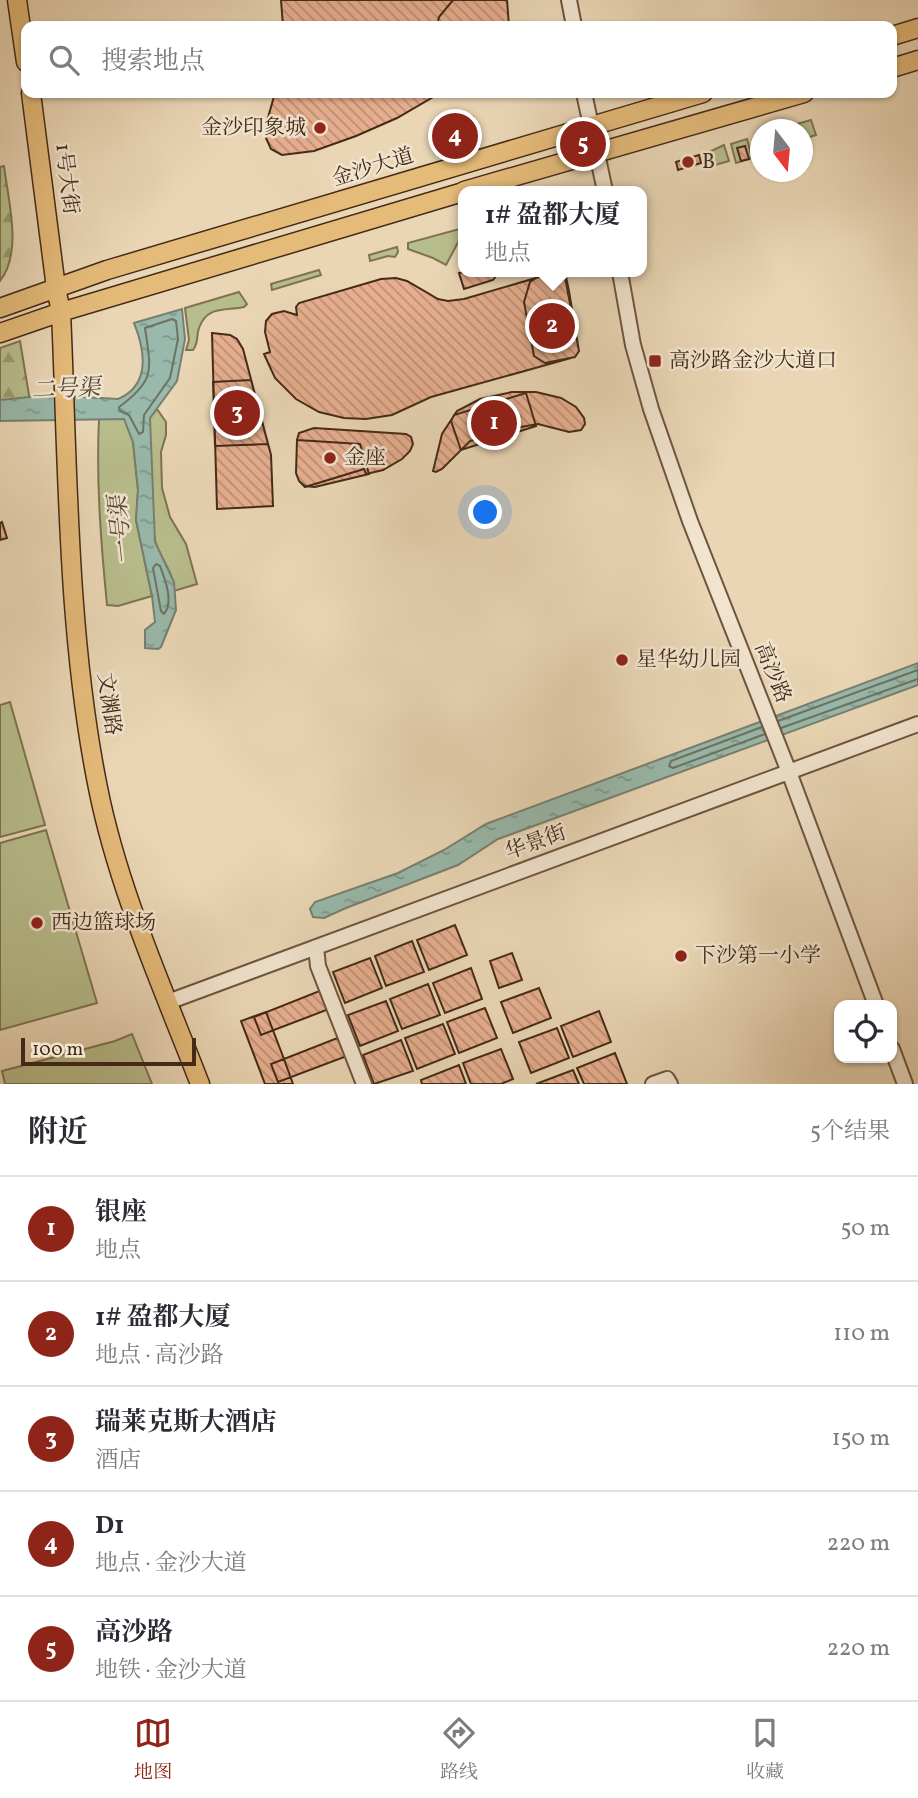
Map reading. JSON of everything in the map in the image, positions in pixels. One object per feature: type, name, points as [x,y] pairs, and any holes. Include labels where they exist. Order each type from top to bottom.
[{"type":"main road","points":[[17,0],[21,28]]},
{"type":"main road","points":[[897,34],[918,28]]},
{"type":"main road","points":[[897,66],[918,60]]},
{"type":"main road","name":"1号大街","points":[[32,98],[61,312]]},
{"type":"main road","name":"金沙大道","points":[[0,307],[107,270],[686,98]]},
{"type":"main road","points":[[480,186],[786,98]]},
{"type":"main road","points":[[0,333],[61,312],[458,193]]},
{"type":"main road","name":"文渊路","points":[[61,312],[83,697],[98,790],[118,866],[200,1084]]},
{"type":"street","points":[[569,0],[573,21]]},
{"type":"street","points":[[585,98],[604,186]]},
{"type":"street","name":"高沙路","points":[[621,277],[633,345],[651,409],[690,521],[789,772],[874,1000]]},
{"type":"street","name":"华景街","points":[[168,1002],[918,724]]},
{"type":"street","points":[[316,947],[318,966],[364,1084]]},
{"type":"street","points":[[897,1062],[905,1084]]},
{"type":"street","points":[[653,1084],[667,1079],[670,1084]]},
{"type":"green space","points":[[747,139],[750,159],[736,163],[731,144]]},
{"type":"green space","points":[[724,145],[729,161],[711,166],[707,153]]},
{"type":"green space","points":[[4,166],[11,210],[12,241],[11,256],[0,281],[0,167]]},
{"type":"green space","points":[[458,229],[458,242],[446,265],[408,249],[408,243]]},
{"type":"green space","points":[[397,247],[395,257],[370,261],[369,255]]},
{"type":"green space","points":[[319,270],[321,275],[272,290],[271,284]]},
{"type":"green space","points":[[239,292],[247,304],[244,307],[212,312],[202,321],[193,350],[186,350],[189,340],[185,308]]},
{"type":"green space","points":[[20,341],[32,413],[0,415],[0,348]]},
{"type":"green space","points":[[157,409],[166,422],[166,435],[161,452],[162,488],[170,517],[186,544],[197,584],[174,591],[172,577],[155,540],[151,511],[150,418]]},
{"type":"green space","points":[[124,418],[133,442],[138,490],[136,520],[152,596],[118,606],[107,605],[98,442],[99,419]]},
{"type":"green space","points":[[10,702],[45,825],[0,837],[0,705]]},
{"type":"green space","name":"西边篮球场","points":[[46,830],[97,1003],[0,1030],[0,843]]},
{"type":"green space","points":[[132,1034],[152,1084],[5,1084],[2,1071]]},
{"type":"water","points":[[182,309],[185,339],[177,381],[150,418],[155,542],[174,582],[176,610],[161,647],[145,648],[145,630],[155,622],[136,520],[138,490],[133,442],[124,419],[0,421],[0,400],[49,395],[118,399],[129,393],[140,376],[141,344],[134,323]]},
{"type":"water","points":[[918,663],[918,685],[498,839],[458,865],[324,918],[313,917],[310,909],[315,902],[398,873],[444,850],[486,824]]},
{"type":"building","points":[[281,0],[453,0],[438,21],[283,21]]},
{"type":"building","points":[[453,0],[507,0],[509,21],[438,21]]},
{"type":"building","name":"金沙印象城","points":[[274,98],[431,98],[397,118],[314,151],[282,155],[271,149],[266,138],[267,121]]},
{"type":"building","points":[[473,117],[475,124],[467,127],[464,120]]},
{"type":"building","points":[[466,127],[469,137],[444,144],[441,134]]},
{"type":"building","points":[[745,146],[749,159],[741,161],[737,148]]},
{"type":"building","name":"B","points":[[699,155],[701,163],[678,170],[676,162]]},
{"type":"building","points":[[460,277],[495,277],[493,280],[464,289]]},
{"type":"building","points":[[538,277],[565,277],[579,351],[575,357],[545,363],[534,356],[524,302],[530,282]]},
{"type":"building","points":[[539,277],[566,277],[579,351],[575,357],[431,397],[392,415],[366,419],[344,418],[319,412],[296,399],[275,378],[264,354],[270,352],[265,332],[266,321],[272,314],[284,311],[297,315],[296,307],[299,303],[381,279],[396,278],[407,281],[438,299],[464,299]]},
{"type":"building","points":[[212,333],[230,335],[237,339],[243,349],[271,455],[273,506],[217,509]]},
{"type":"building","points":[[251,380],[268,444],[215,446],[213,382]]},
{"type":"building","points":[[512,392],[536,392],[561,398],[576,407],[585,424],[581,430],[569,432],[538,424],[521,427],[496,438],[485,436],[470,441],[442,469],[433,471],[442,434],[457,411],[480,399]]},
{"type":"building","points":[[526,393],[536,426],[461,450],[451,421],[454,415]]},
{"type":"building","points":[[314,428],[406,434],[411,437],[413,444],[402,459],[383,470],[366,474],[364,469],[305,487],[296,473],[297,440],[299,433]]},
{"type":"building","name":"金座","points":[[297,440],[360,444],[369,474],[315,487],[305,486],[296,473]]},
{"type":"building","points":[[2,522],[7,538],[0,540],[0,523]]},
{"type":"building","points":[[455,925],[467,955],[429,970],[417,940]]},
{"type":"building","points":[[412,941],[424,972],[386,986],[375,956]]},
{"type":"building","points":[[512,953],[522,980],[499,988],[490,961]]},
{"type":"building","points":[[370,958],[382,988],[345,1003],[333,972]]},
{"type":"building","points":[[471,968],[482,999],[445,1013],[433,983]]},
{"type":"building","points":[[428,984],[440,1015],[402,1029],[390,999]]},
{"type":"building","points":[[539,988],[551,1018],[513,1033],[501,1002]]},
{"type":"building","points":[[322,990],[329,1009],[261,1035],[254,1017]]},
{"type":"building","points":[[386,1001],[398,1031],[360,1046],[348,1015]]},
{"type":"building","points":[[485,1008],[497,1038],[459,1053],[447,1022]]},
{"type":"building","points":[[599,1011],[611,1042],[573,1057],[561,1026]]},
{"type":"building","points":[[266,1012],[293,1084],[265,1084],[241,1021]]},
{"type":"building","points":[[443,1024],[455,1054],[417,1069],[405,1038]]},
{"type":"building","points":[[557,1028],[569,1058],[531,1073],[519,1042]]},
{"type":"building","points":[[340,1037],[347,1056],[278,1082],[271,1064]]},
{"type":"building","points":[[401,1040],[413,1071],[374,1084],[363,1055]]},
{"type":"building","points":[[501,1049],[513,1079],[501,1084],[471,1084],[463,1063]]},
{"type":"building","points":[[615,1053],[627,1084],[584,1084],[577,1068]]},
{"type":"building","points":[[459,1065],[466,1084],[422,1084],[421,1080]]},
{"type":"building","points":[[573,1070],[579,1084],[536,1084]]},
{"type":"place","name":"金沙印象城","points":[[320,128]]},
{"type":"place","name":"D1","points":[[455,136]]},
{"type":"place","name":"高沙路","points":[[583,144]]},
{"type":"place","name":"B","points":[[688,162]]},
{"type":"place","name":"1# 盈都大厦","points":[[552,326]]},
{"type":"place","name":"高沙路金沙大道口","points":[[655,361]]},
{"type":"place","name":"瑞莱克斯大酒店","points":[[237,413]]},
{"type":"place","name":"银座","points":[[494,423]]},
{"type":"place","name":"金座","points":[[330,458]]},
{"type":"place","name":"星华幼儿园","points":[[622,660]]},
{"type":"place","name":"西边篮球场","points":[[37,923]]},
{"type":"place","name":"下沙第一小学","points":[[681,956]]},
{"type":"water label","name":"二号渠","points":[[66,390]]},
{"type":"water label","name":"一号渠","points":[[122,530]]}]
